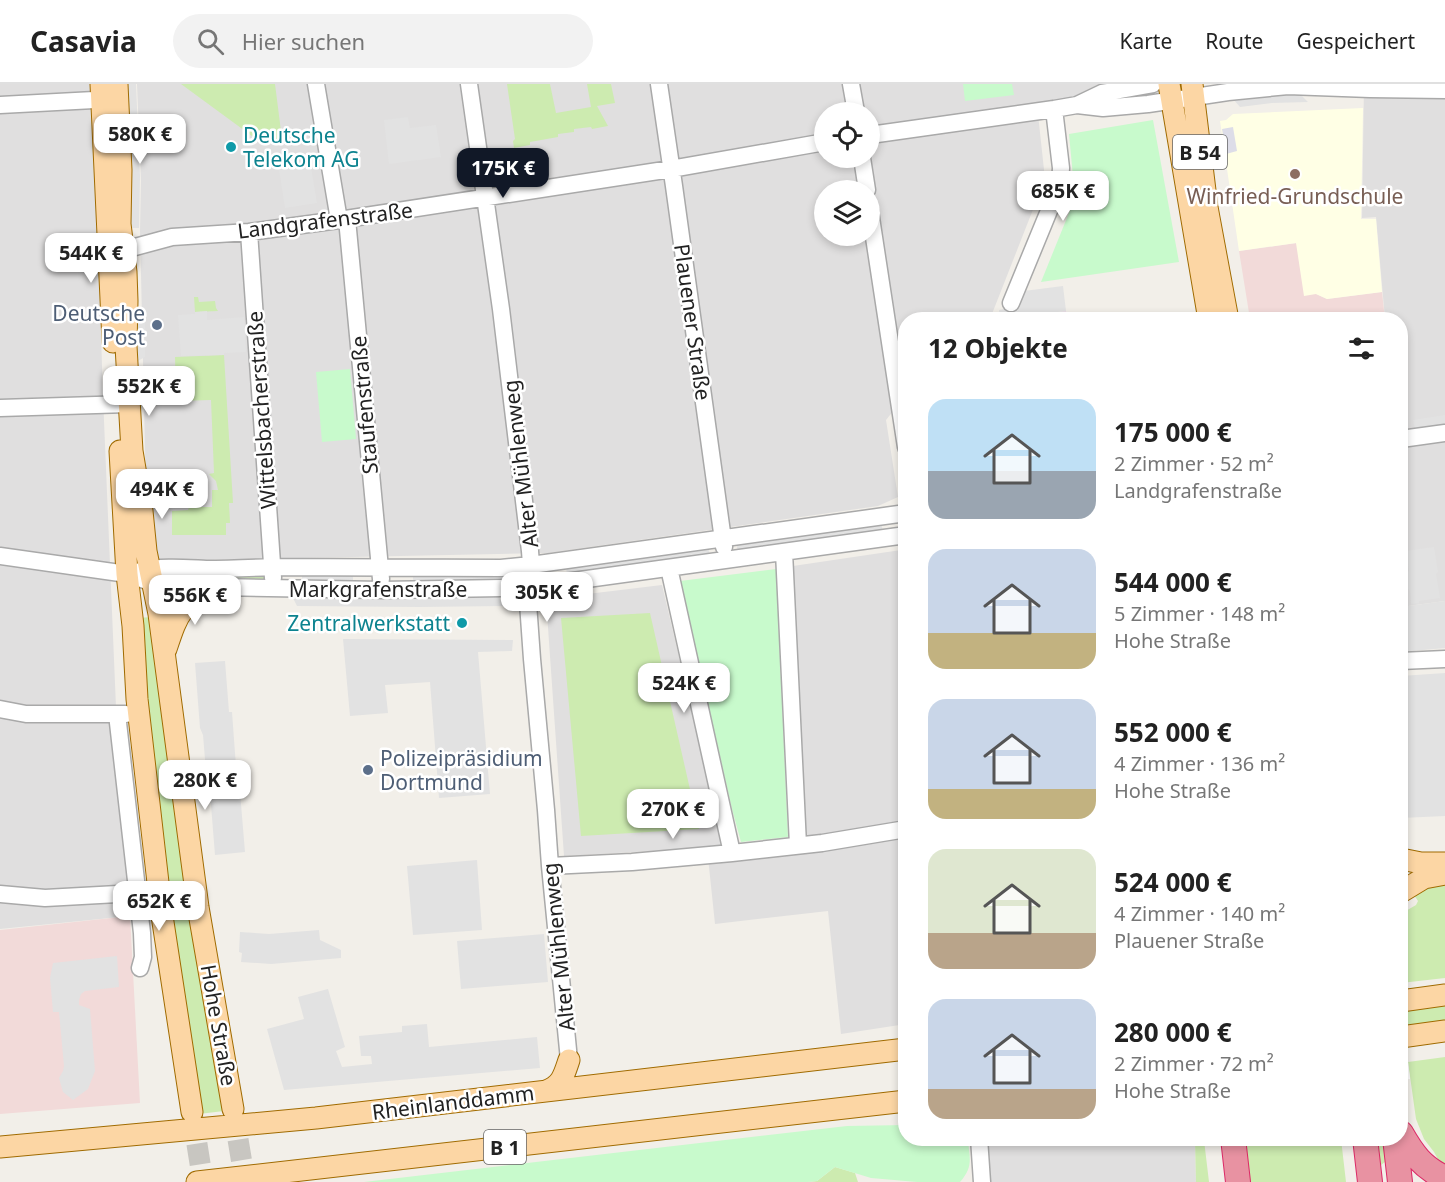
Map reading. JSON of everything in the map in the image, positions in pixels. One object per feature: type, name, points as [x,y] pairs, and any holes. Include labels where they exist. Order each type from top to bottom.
[{"type":"highway","points":[[1408,1144],[1427,1168],[1445,1178]]},
{"type":"highway","points":[[1223,1146],[1226,1182]]},
{"type":"highway","points":[[1234,1146],[1238,1182]]},
{"type":"highway","points":[[1366,1146],[1368,1178]]},
{"type":"highway","points":[[1396,1146],[1400,1182]]},
{"type":"main road","name":"B 54","points":[[1193,91],[1217,312]]},
{"type":"main road","name":"Hohe Straße","points":[[110,92],[116,252],[127,301],[122,405],[127,574],[139,714],[161,909],[192,1112]]},
{"type":"main road","name":"B 54","points":[[1171,92],[1217,312]]},
{"type":"main road","name":"Hohe Straße","points":[[122,405],[142,511],[198,907],[233,1109]]},
{"type":"main road","points":[[164,656],[176,619],[182,611],[196,598],[218,587]]},
{"type":"main road","points":[[1408,860],[1422,863],[1445,862]]},
{"type":"main road","points":[[1408,888],[1424,878],[1445,874]]},
{"type":"main road","points":[[1408,1000],[1445,995]]},
{"type":"main road","points":[[1408,1036],[1445,1031]]},
{"type":"main road","name":"Rheinlanddamm","points":[[0,1147],[316,1118],[898,1050]]},
{"type":"main road","points":[[569,1060],[573,1070],[580,1078],[593,1086]]},
{"type":"main road","points":[[546,1091],[559,1083],[569,1060]]},
{"type":"main road","name":"B 1","points":[[197,1182],[898,1102]]},
{"type":"street","name":"Staufenstraße","points":[[316,84],[343,220],[382,590]]},
{"type":"street","name":"Alter Mühlenweg","points":[[469,84],[501,309],[531,565],[528,603],[532,659],[569,1060]]},
{"type":"street","name":"Plauener Straße","points":[[659,84],[726,560]]},
{"type":"street","points":[[851,84],[854,102]]},
{"type":"street","points":[[880,134],[1077,105],[1102,93],[1154,84]]},
{"type":"street","points":[[1077,105],[1103,108],[1171,92],[1228,92],[1284,85],[1445,90]]},
{"type":"street","points":[[0,105],[110,92]]},
{"type":"street","points":[[1011,303],[1060,184],[1061,168],[1054,109]]},
{"type":"street","name":"Landgrafenstraße","points":[[116,252],[172,237],[249,232],[343,220],[671,169],[814,144]]},
{"type":"street","name":"Wittelsbacherstraße","points":[[249,232],[274,589]]},
{"type":"street","points":[[875,246],[898,397]]},
{"type":"street","points":[[0,408],[122,405]]},
{"type":"street","points":[[1408,438],[1445,433]]},
{"type":"street","name":"Markgrafenstraße","points":[[151,576],[273,567],[501,568],[898,514]]},
{"type":"street","name":"Markgrafenstraße","points":[[0,556],[218,587],[382,590],[529,587],[898,536]]},
{"type":"street","points":[[784,552],[798,845]]},
{"type":"street","points":[[669,568],[732,853]]},
{"type":"street","points":[[1408,661],[1445,658]]},
{"type":"street","points":[[0,709],[26,714],[139,714]]},
{"type":"street","points":[[117,714],[143,948],[140,968]]},
{"type":"street","points":[[550,866],[632,862],[732,853],[822,843],[898,830]]},
{"type":"street","points":[[0,894],[45,898],[136,893]]},
{"type":"street","points":[[980,1146],[982,1182]]},
{"type":"shaded area","points":[[0,84],[93,84],[117,731],[130,916],[0,929]]},
{"type":"shaded area","points":[[127,84],[136,84],[140,176],[139,228],[130,228]]},
{"type":"shaded area","points":[[137,84],[1099,84],[1069,99],[1037,105],[1045,179],[993,312],[898,312],[898,405],[886,420],[898,497],[878,506],[548,553],[152,561],[147,535],[140,231],[141,181]]},
{"type":"shaded area","points":[[1364,84],[1445,84],[1445,601],[1408,606],[1408,312],[1384,312],[1376,217],[1362,218]]},
{"type":"shaded area","points":[[1299,93],[1308,102],[1240,107],[1233,99]]},
{"type":"shaded area","name":"Winfried-Grundschule","points":[[1363,108],[1361,219],[1376,219],[1382,292],[1327,299],[1316,294],[1304,296],[1296,243],[1239,251],[1220,121],[1226,120],[1233,114]]},
{"type":"shaded area","points":[[408,117],[410,128],[436,125],[441,157],[389,164],[384,120]]},
{"type":"shaded area","points":[[1233,127],[1237,151],[1226,154],[1222,129]]},
{"type":"shaded area","points":[[300,162],[310,162],[317,203],[285,208],[279,169]]},
{"type":"shaded area","points":[[1297,243],[1316,294],[1327,299],[1382,292],[1384,312],[1249,312],[1239,251]]},
{"type":"shaded area","points":[[1063,286],[1066,311],[999,312],[999,310],[1010,308],[1008,293]]},
{"type":"shaded area","points":[[145,309],[145,357],[136,362],[136,315]]},
{"type":"shaded area","points":[[207,311],[207,320],[244,317],[246,352],[181,356],[178,315]]},
{"type":"shaded area","points":[[1445,415],[1445,424],[1415,429],[1413,420]]},
{"type":"shaded area","points":[[881,521],[883,533],[738,554],[736,541]]},
{"type":"shaded area","points":[[708,545],[710,557],[567,577],[566,565]]},
{"type":"shaded area","points":[[1434,547],[1440,598],[1411,604],[1408,589],[1408,551]]},
{"type":"shaded area","points":[[898,550],[898,1025],[841,1034],[828,911],[715,924],[707,848],[564,856],[546,599],[662,585],[727,859],[806,851],[793,566]]},
{"type":"shaded area","points":[[302,572],[353,572],[353,581],[352,584],[302,584]]},
{"type":"shaded area","points":[[413,572],[514,572],[514,584],[413,584]]},
{"type":"shaded area","points":[[290,592],[496,592],[504,606],[297,606]]},
{"type":"shaded area","points":[[1445,601],[1445,648],[1408,651],[1408,606]]},
{"type":"shaded area","points":[[343,639],[513,640],[512,651],[478,652],[490,794],[439,798],[430,682],[385,685],[388,713],[350,716]]},
{"type":"shaded area","points":[[225,661],[245,852],[215,855],[195,663]]},
{"type":"shaded area","points":[[1445,673],[1445,816],[1408,818],[1408,676]]},
{"type":"shaded area","points":[[477,860],[482,930],[413,935],[407,866]]},
{"type":"shaded area","points":[[130,916],[140,1103],[0,1114],[0,930]]},
{"type":"shaded area","points":[[319,930],[320,940],[341,950],[341,958],[271,964],[241,962],[240,932],[269,934]]},
{"type":"shaded area","points":[[544,934],[548,982],[461,989],[457,941]]},
{"type":"shaded area","points":[[117,956],[119,987],[85,991],[79,1000],[79,1005],[90,1009],[95,1071],[88,1089],[73,1100],[63,1092],[59,1078],[64,1066],[59,1012],[53,1012],[50,978],[53,963]]},
{"type":"shaded area","points":[[328,989],[345,1047],[336,1051],[342,1067],[372,1064],[371,1056],[361,1056],[359,1036],[402,1032],[402,1026],[427,1024],[429,1047],[537,1037],[540,1068],[284,1090],[267,1029],[304,1019],[298,997]]},
{"type":"shaded area","points":[[979,1146],[1195,1146],[1196,1182],[982,1182]]},
{"type":"green space","points":[[181,84],[275,84],[282,139],[260,142]]},
{"type":"green space","points":[[507,84],[550,84],[556,113],[591,107],[587,84],[611,84],[615,103],[597,106],[608,126],[574,129],[574,132],[558,134],[558,137],[530,142],[530,145],[514,148],[515,139]]},
{"type":"green space","points":[[963,84],[1012,84],[1014,95],[965,101]]},
{"type":"green space","points":[[1153,120],[1179,262],[1041,282],[1075,198],[1069,134]]},
{"type":"green space","points":[[194,297],[198,297],[199,302],[215,301],[218,311],[195,312]]},
{"type":"green space","points":[[224,355],[233,503],[229,503],[230,523],[226,523],[226,535],[172,535],[172,511],[188,510],[189,507],[212,507],[212,490],[218,490],[216,481],[209,474],[214,473],[211,400],[176,401],[175,357]]},
{"type":"green space","points":[[350,369],[356,439],[322,442],[316,372]]},
{"type":"green space","points":[[776,569],[788,837],[741,842],[680,581]]},
{"type":"green space","points":[[173,575],[261,576],[266,577],[266,581],[173,580]]},
{"type":"green space","points":[[650,613],[699,829],[581,836],[561,618]]},
{"type":"green space","points":[[152,617],[224,1111],[199,1114],[162,862],[138,618]]},
{"type":"green space","points":[[1445,878],[1445,978],[1408,982],[1408,910],[1418,901],[1412,892]]},
{"type":"green space","points":[[1445,1005],[1445,1023],[1408,1027],[1408,1009]]},
{"type":"green space","points":[[1445,1057],[1445,1164],[1439,1161],[1424,1139],[1416,1119],[1408,1062]]},
{"type":"green space","points":[[898,1125],[898,1146],[969,1146],[969,1167],[960,1182],[917,1182],[871,1178],[835,1167],[817,1181],[808,1182],[364,1182],[847,1126]]},
{"type":"green space","points":[[1195,1146],[1205,1146],[1209,1182],[1196,1182]]},
{"type":"green space","points":[[1244,1146],[1342,1146],[1346,1182],[1247,1182]]},
{"type":"green space","points":[[1374,1146],[1388,1146],[1389,1159],[1377,1168]]},
{"type":"green space","points":[[835,1167],[855,1173],[858,1182],[808,1182],[817,1181]]},
{"type":"tunnel","points":[[233,1109],[245,1182]]},
{"type":"tunnel","points":[[192,1113],[203,1182]]},
{"type":"place","name":"Deutsche Telekom AG","points":[[231,147]]},
{"type":"place","name":"Winfried-Grundschule","points":[[1295,174]]},
{"type":"place","name":"Deutsche Post","points":[[157,325]]},
{"type":"place","name":"Zentralwerkstatt","points":[[462,623]]},
{"type":"place","name":"Polizeipräsidium Dortmund","points":[[368,770]]}]
